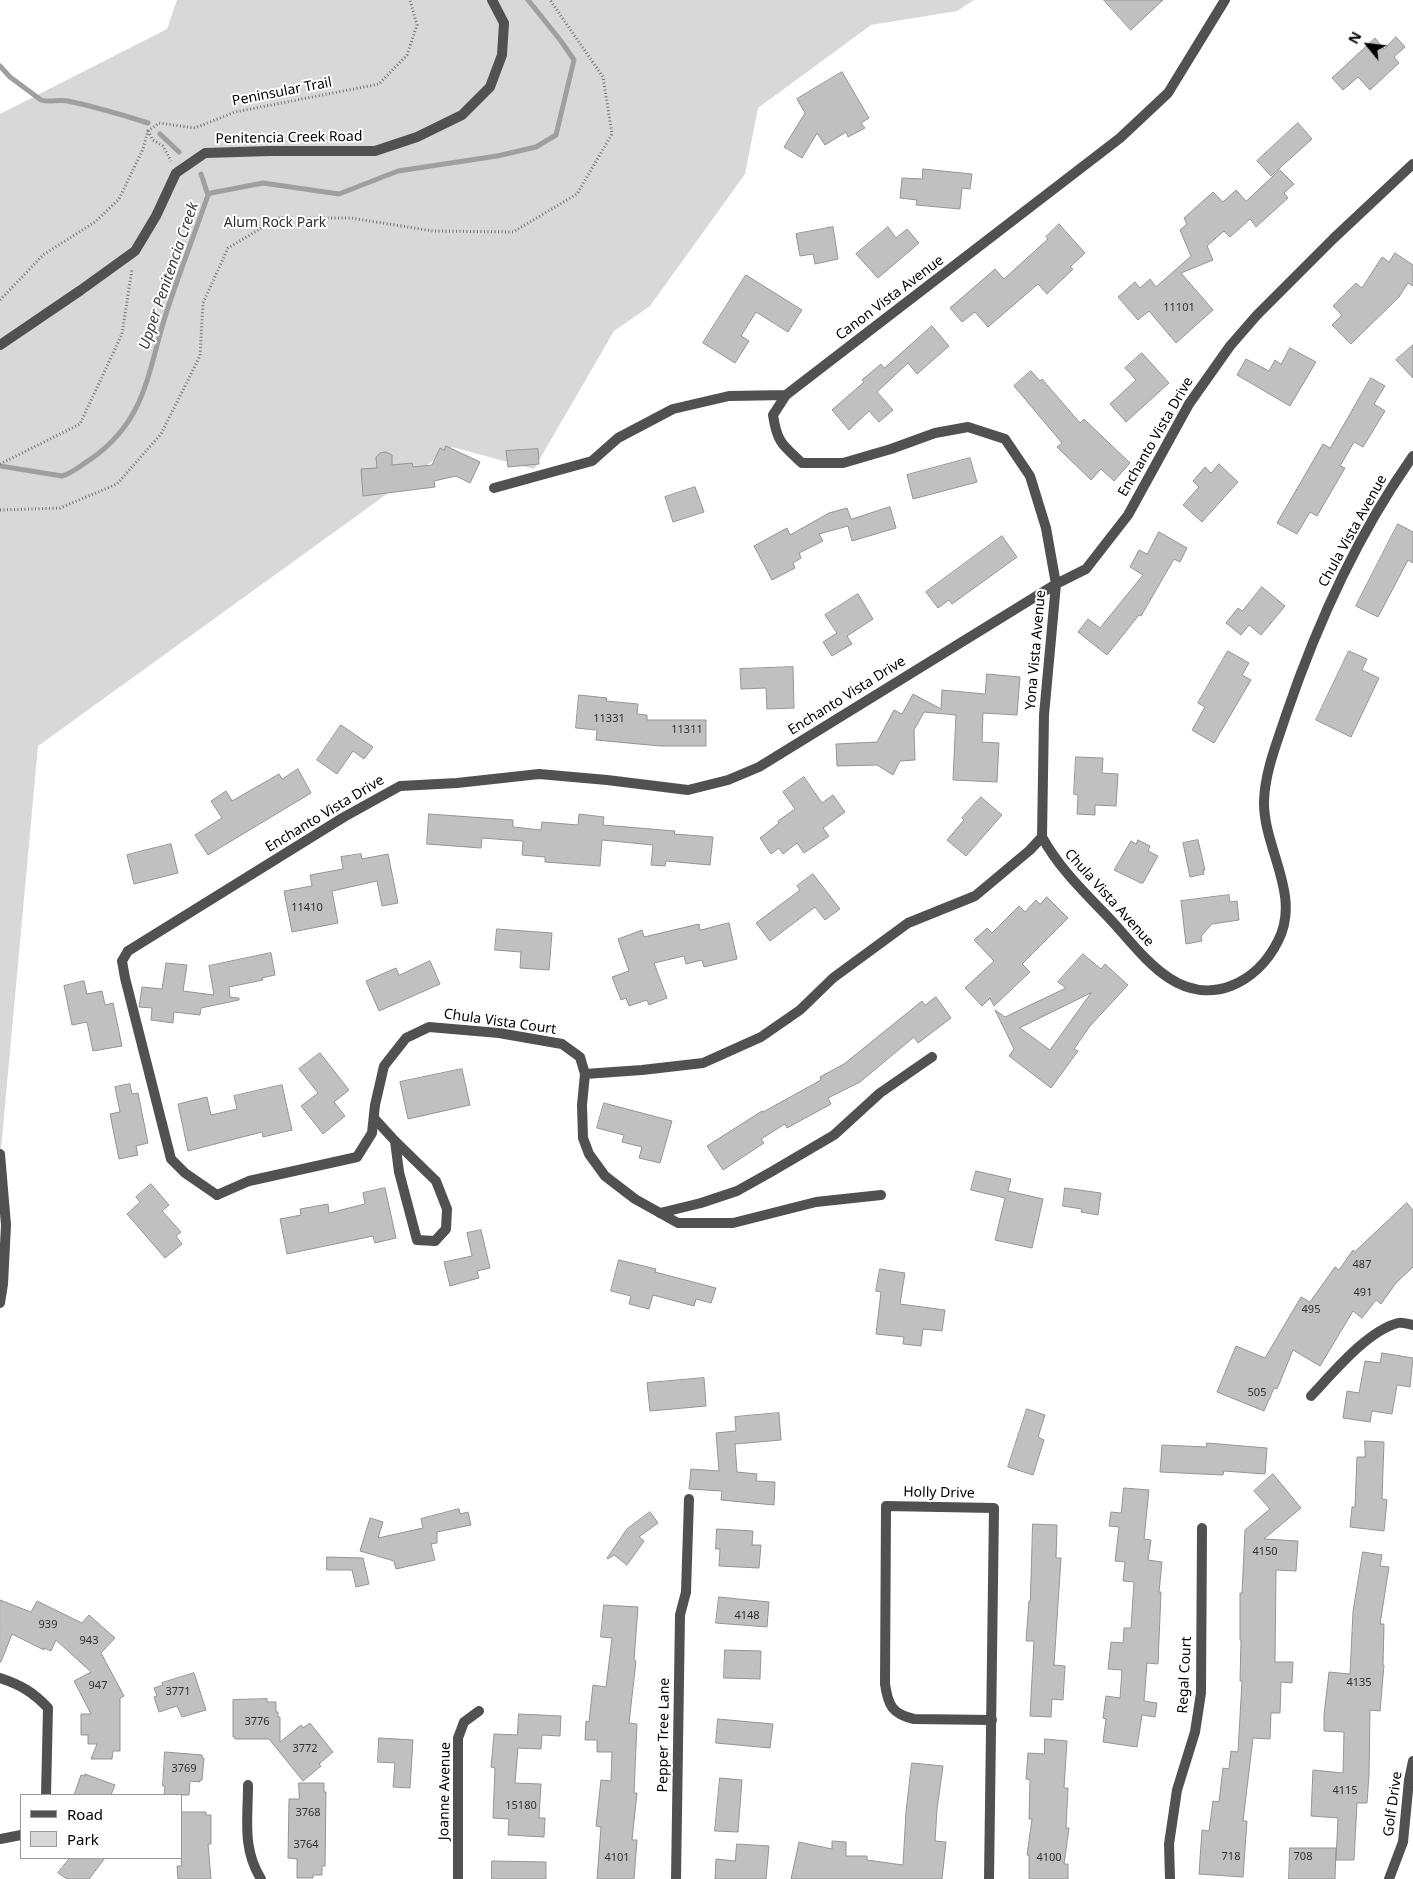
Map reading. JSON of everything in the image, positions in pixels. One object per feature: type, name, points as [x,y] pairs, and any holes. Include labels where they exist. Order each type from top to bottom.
[{"type":"street","name":"Penitencia Creek Road","points":[[176,173],[205,153],[376,151],[417,137],[462,115],[490,87],[502,55],[504,23],[492,0]]},
{"type":"street","name":"Canon Vista Avenue","points":[[786,395],[1120,138],[1168,93],[1225,0]]},
{"type":"street","name":"Enchanto Vista Drive","points":[[217,1195],[170,1159],[125,978],[122,961],[128,951],[344,817],[400,786],[457,783],[539,774],[688,790],[728,780],[759,767],[1056,584],[1086,569],[1128,515],[1189,404],[1230,346],[1257,315],[1327,245],[1413,164]]},
{"type":"street","points":[[0,345],[135,251],[156,216],[176,173]]},
{"type":"street","points":[[494,488],[592,461],[618,438],[673,408],[730,396],[786,395]]},
{"type":"street","name":"Yona Vista Avenue","points":[[786,395],[773,415],[776,433],[782,445],[802,463],[843,464],[892,450],[935,433],[968,427],[1005,440],[1030,476],[1046,528],[1056,584],[1044,715],[1042,837]]},
{"type":"street","name":"Chula Vista Avenue","points":[[1042,837],[1051,854],[1068,876],[1154,966],[1170,979],[1184,986],[1206,990],[1227,988],[1244,981],[1263,964],[1279,941],[1286,915],[1285,892],[1265,815],[1264,799],[1270,762],[1293,696],[1341,578],[1390,488],[1413,456]]},
{"type":"street","points":[[881,1195],[816,1202],[733,1223],[678,1223],[635,1199],[605,1176],[589,1154],[583,1138],[582,1105],[585,1074],[703,1063],[761,1037],[800,1010],[833,978],[908,923],[975,896],[1030,850],[1042,837]]},
{"type":"street","name":"Chula Vista Court","points":[[217,1195],[249,1181],[357,1157],[372,1134],[384,1066],[406,1038],[429,1027],[499,1033],[562,1044],[580,1057],[585,1074]]},
{"type":"street","points":[[660,1213],[701,1203],[737,1191],[771,1172],[834,1135],[880,1093],[932,1057]]},
{"type":"street","points":[[374,1118],[436,1181],[447,1209],[446,1228],[434,1241],[418,1240],[399,1172],[395,1141]]},
{"type":"street","points":[[0,1154],[6,1224],[3,1284],[0,1303]]},
{"type":"street","points":[[1311,1396],[1346,1358],[1379,1331],[1399,1322],[1413,1325]]},
{"type":"street","name":"Pepper Tree Lane","points":[[676,1879],[680,1615],[686,1592],[689,1499]]},
{"type":"street","name":"Holly Drive","points":[[989,1879],[992,1720],[994,1508],[886,1506],[885,1684],[887,1698],[892,1709],[902,1716],[914,1719],[992,1720]]},
{"type":"street","name":"Regal Court","points":[[1170,1879],[1169,1844],[1177,1790],[1195,1732],[1201,1693],[1202,1528]]},
{"type":"street","points":[[0,1678],[15,1683],[34,1694],[48,1708],[46,1794]]},
{"type":"street","name":"Joanne Avenue","points":[[458,1879],[458,1738],[464,1722],[479,1711]]},
{"type":"street","name":"Golf Drive","points":[[1389,1879],[1403,1842],[1409,1780],[1413,1762]]},
{"type":"street","points":[[248,1785],[248,1848],[252,1864],[260,1879]]},
{"type":"street","points":[[0,1839],[20,1835]]},
{"type":"path","name":"Peninsular Trail","points":[[148,131],[159,123],[195,128],[235,112],[379,84],[407,55],[417,26],[410,0]]},
{"type":"path","points":[[0,510],[60,508],[117,484],[161,434],[200,356],[203,303],[228,248],[278,218],[351,218],[433,231],[514,232],[577,194],[612,134],[604,77],[550,0]]},
{"type":"path","points":[[148,131],[153,140],[163,146],[176,173]]},
{"type":"path","points":[[0,300],[44,255],[95,222],[119,199],[143,149],[148,131]]},
{"type":"path","points":[[0,464],[80,424],[122,334],[135,251]]},
{"type":"green space","name":"Alum Rock Park","points":[[177,0],[974,0],[957,11],[871,25],[758,108],[745,174],[650,306],[614,331],[534,469],[452,447],[38,746],[0,1160],[0,114],[167,29]]},
{"type":"building","points":[[1104,0],[1163,0],[1131,30]]},
{"type":"building","points":[[1396,37],[1405,47],[1394,57],[1399,63],[1370,90],[1358,77],[1343,90],[1332,78],[1375,38],[1384,49]]},
{"type":"building","points":[[842,72],[869,118],[861,123],[865,128],[848,137],[846,132],[825,145],[817,133],[802,158],[784,147],[805,113],[797,99]]},
{"type":"building","points":[[1298,123],[1312,139],[1271,176],[1257,161]]},
{"type":"building","points":[[923,169],[972,174],[970,189],[962,188],[960,209],[916,205],[917,200],[900,198],[902,178],[922,179]]},
{"type":"building","points":[[1280,170],[1294,184],[1284,193],[1288,198],[1256,227],[1250,219],[1230,237],[1224,231],[1207,246],[1213,260],[1181,273],[1213,310],[1176,343],[1149,311],[1138,320],[1118,297],[1135,282],[1140,288],[1150,279],[1156,287],[1191,256],[1180,230],[1187,224],[1184,218],[1213,192],[1223,202],[1236,190],[1246,201]]},
{"type":"building","points":[[1059,224],[1085,253],[1070,267],[1073,269],[1047,294],[1038,284],[988,327],[975,312],[962,322],[950,308],[995,269],[1004,279],[1048,239],[1046,237]]},
{"type":"building","points":[[833,227],[838,259],[815,264],[813,254],[800,256],[796,234]]},
{"type":"building","points":[[888,227],[896,238],[907,229],[919,243],[878,278],[856,254]]},
{"type":"building","points":[[1395,253],[1413,265],[1413,286],[1408,283],[1399,297],[1351,344],[1332,325],[1342,315],[1333,306],[1356,283],[1362,288],[1382,257],[1389,262]]},
{"type":"building","points":[[746,275],[802,310],[788,332],[756,312],[741,336],[749,341],[735,363],[703,343]]},
{"type":"building","points":[[932,326],[949,346],[917,374],[908,363],[877,392],[893,410],[879,422],[869,411],[849,430],[832,410],[881,364],[884,368]]},
{"type":"building","points":[[1413,345],[1413,378],[1396,360]]},
{"type":"building","points":[[1290,348],[1316,362],[1290,406],[1237,375],[1246,359],[1269,371],[1275,360],[1281,364]]},
{"type":"building","points":[[1142,353],[1169,383],[1126,422],[1110,404],[1136,380],[1125,368]]},
{"type":"building","points":[[1031,371],[1040,381],[1042,379],[1080,423],[1084,419],[1130,463],[1114,481],[1101,469],[1091,480],[1057,447],[1062,443],[1014,386]]},
{"type":"building","points":[[1371,378],[1385,386],[1374,404],[1385,411],[1363,447],[1354,442],[1340,466],[1345,468],[1317,516],[1310,512],[1297,534],[1277,523],[1323,444],[1330,448]]},
{"type":"building","points":[[446,446],[480,462],[470,483],[456,476],[434,481],[435,487],[363,496],[361,469],[377,468],[376,457],[380,453],[386,452],[392,455],[392,465],[412,463],[413,467],[432,465],[440,448],[444,450]]},
{"type":"building","points":[[538,449],[539,464],[508,467],[506,451]]},
{"type":"building","points":[[970,458],[977,482],[913,499],[907,475]]},
{"type":"building","points":[[1219,464],[1238,482],[1202,522],[1183,505],[1199,487],[1193,481],[1205,467],[1211,473]]},
{"type":"building","points":[[695,487],[704,512],[673,522],[665,497]]},
{"type":"building","points":[[890,507],[896,528],[852,541],[848,526],[819,534],[823,541],[799,553],[801,558],[793,563],[795,568],[772,580],[754,546],[787,528],[790,535],[829,513],[847,508],[851,519]]},
{"type":"building","points":[[1398,524],[1413,532],[1413,563],[1408,560],[1378,617],[1356,606]]},
{"type":"building","points":[[1159,532],[1187,548],[1180,562],[1174,559],[1141,616],[1139,615],[1107,655],[1078,632],[1088,619],[1100,628],[1143,575],[1130,567],[1139,550],[1147,554]]},
{"type":"building","points":[[1002,536],[1017,557],[952,604],[949,600],[938,608],[926,592]]},
{"type":"building","points":[[1262,587],[1285,606],[1261,635],[1249,625],[1241,635],[1226,623],[1238,608],[1242,611]]},
{"type":"building","points":[[858,594],[873,619],[847,636],[852,644],[832,656],[823,642],[837,633],[825,615]]},
{"type":"building","points":[[1228,651],[1249,663],[1242,675],[1251,680],[1214,743],[1192,730],[1205,707],[1198,703]]},
{"type":"building","points":[[1349,651],[1367,659],[1362,670],[1379,678],[1351,737],[1316,720]]},
{"type":"building","points":[[793,667],[794,708],[767,709],[766,688],[741,689],[740,669]]},
{"type":"building","points":[[987,674],[1020,677],[1017,715],[983,713],[982,742],[999,743],[997,782],[953,780],[956,715],[924,712],[914,730],[915,760],[900,761],[893,775],[877,765],[837,766],[836,744],[877,742],[894,710],[902,714],[913,694],[941,709],[942,690],[985,694]]},
{"type":"building","points":[[579,695],[607,698],[606,701],[638,704],[637,714],[647,715],[647,720],[706,720],[706,746],[660,746],[596,740],[597,730],[576,728]]},
{"type":"building","points":[[341,725],[373,747],[364,759],[353,751],[337,774],[317,760]]},
{"type":"building","points":[[1076,757],[1103,758],[1102,773],[1118,774],[1116,806],[1095,805],[1095,815],[1077,814],[1078,795],[1074,794]]},
{"type":"building","points":[[298,769],[311,793],[208,855],[195,835],[222,818],[211,801],[226,791],[232,801],[279,774],[282,779]]},
{"type":"building","points":[[804,777],[822,803],[833,795],[845,812],[823,828],[829,836],[804,853],[797,843],[783,854],[779,848],[771,854],[760,838],[779,823],[778,821],[795,809],[783,792]]},
{"type":"building","points":[[981,797],[1002,815],[966,856],[947,840],[964,820],[962,818]]},
{"type":"building","points":[[429,814],[513,820],[513,827],[541,830],[542,822],[578,825],[579,814],[604,817],[603,825],[675,831],[674,834],[713,837],[710,865],[666,861],[665,866],[651,865],[653,845],[602,840],[600,866],[545,862],[545,857],[522,855],[523,841],[482,838],[481,848],[427,844]]},
{"type":"building","points":[[1138,840],[1150,846],[1148,851],[1158,856],[1143,883],[1114,870],[1131,841],[1136,844]]},
{"type":"building","points":[[1198,840],[1205,870],[1203,870],[1204,874],[1190,877],[1183,843]]},
{"type":"building","points":[[171,844],[178,873],[134,884],[127,855]]},
{"type":"building","points":[[361,854],[362,859],[388,854],[398,903],[382,906],[377,881],[332,891],[338,923],[292,932],[284,891],[312,886],[310,875],[343,869],[341,857]]},
{"type":"building","points":[[813,874],[840,909],[825,920],[815,907],[770,941],[756,923],[800,890],[797,886]]},
{"type":"building","points":[[1229,895],[1230,902],[1237,901],[1239,920],[1212,924],[1201,936],[1202,941],[1186,944],[1181,901]]},
{"type":"building","points":[[1047,897],[1068,918],[1022,964],[1030,972],[994,1006],[990,998],[982,1006],[965,988],[994,961],[974,940],[987,928],[992,933],[1019,906],[1025,912],[1036,900],[1040,904]]},
{"type":"building","points":[[729,923],[737,959],[704,967],[702,960],[686,964],[684,956],[654,963],[667,998],[649,1005],[647,1000],[629,1006],[626,998],[621,1000],[612,977],[629,971],[618,939],[642,930],[644,937],[699,924],[700,930]]},
{"type":"building","points":[[497,929],[552,933],[549,970],[520,968],[521,952],[495,950]]},
{"type":"building","points":[[271,953],[275,975],[262,978],[263,980],[229,987],[230,997],[239,998],[239,1000],[201,1008],[200,1015],[174,1012],[173,1023],[151,1020],[152,1008],[139,1007],[142,987],[162,989],[166,963],[187,965],[183,991],[214,995],[209,966]]},
{"type":"building","points":[[1083,954],[1101,969],[1105,964],[1128,985],[1090,1026],[1074,1049],[1078,1051],[1051,1088],[1009,1056],[1014,1049],[995,1010],[1005,1017],[1066,988],[1058,982]],"holes":[[[1091,993],[1050,1050],[1020,1028]]]},
{"type":"building","points":[[430,961],[440,984],[379,1011],[366,981],[396,968],[399,975]]},
{"type":"building","points":[[84,981],[87,994],[102,991],[105,1005],[113,1003],[122,1046],[93,1051],[87,1022],[72,1025],[64,986]]},
{"type":"building","points":[[936,997],[951,1018],[918,1043],[914,1037],[860,1082],[828,1098],[831,1104],[787,1128],[785,1124],[761,1139],[764,1143],[723,1170],[707,1146],[762,1111],[821,1080],[820,1077],[844,1064],[922,1001],[925,1005]]},
{"type":"building","points":[[320,1053],[349,1090],[334,1102],[345,1116],[323,1134],[301,1106],[318,1093],[299,1069]]},
{"type":"building","points":[[462,1069],[470,1105],[408,1119],[400,1082]]},
{"type":"building","points":[[130,1084],[132,1094],[138,1093],[148,1143],[136,1146],[138,1155],[119,1159],[110,1114],[120,1112],[115,1087]]},
{"type":"building","points":[[282,1085],[292,1130],[263,1137],[262,1132],[188,1151],[178,1104],[207,1097],[211,1115],[237,1109],[234,1096]]},
{"type":"building","points":[[604,1103],[672,1121],[660,1163],[639,1158],[642,1147],[622,1142],[624,1135],[597,1128]]},
{"type":"building","points":[[976,1171],[1011,1179],[1008,1191],[1043,1199],[1032,1248],[995,1240],[1005,1198],[971,1190]]},
{"type":"building","points":[[151,1184],[169,1205],[162,1211],[181,1232],[176,1236],[182,1244],[165,1258],[127,1214],[140,1202],[136,1197]]},
{"type":"building","points":[[385,1188],[396,1238],[375,1243],[373,1236],[287,1254],[280,1219],[301,1215],[300,1209],[328,1204],[329,1213],[365,1204],[363,1193]]},
{"type":"building","points":[[1065,1188],[1101,1193],[1098,1215],[1081,1212],[1082,1209],[1063,1206]]},
{"type":"building","points":[[1407,1203],[1413,1210],[1413,1267],[1396,1283],[1381,1304],[1376,1300],[1362,1318],[1353,1311],[1320,1366],[1293,1350],[1277,1389],[1274,1388],[1264,1411],[1217,1392],[1236,1346],[1265,1358],[1301,1297],[1310,1302],[1335,1267],[1339,1270],[1353,1250],[1354,1252]]},
{"type":"building","points":[[481,1230],[490,1268],[477,1271],[479,1278],[450,1286],[444,1262],[472,1256],[467,1233]]},
{"type":"building","points":[[619,1260],[656,1269],[655,1272],[716,1288],[711,1303],[696,1299],[694,1306],[653,1295],[649,1309],[629,1304],[631,1296],[611,1291]]},
{"type":"building","points":[[880,1269],[905,1273],[900,1304],[945,1310],[942,1331],[923,1329],[921,1346],[903,1344],[904,1337],[876,1334],[881,1292],[876,1291]]},
{"type":"building","points":[[1382,1353],[1413,1358],[1410,1387],[1397,1385],[1392,1414],[1372,1411],[1370,1422],[1343,1418],[1347,1391],[1359,1393],[1365,1361],[1380,1363]]},
{"type":"building","points":[[704,1378],[706,1406],[650,1411],[647,1383]]},
{"type":"building","points":[[1027,1409],[1045,1415],[1038,1437],[1044,1440],[1033,1475],[1008,1467]]},
{"type":"building","points":[[779,1413],[781,1440],[735,1444],[737,1472],[757,1474],[756,1481],[775,1482],[774,1505],[721,1500],[722,1491],[689,1489],[691,1469],[719,1471],[716,1433],[736,1431],[735,1417]]},
{"type":"building","points":[[1365,1441],[1384,1442],[1382,1499],[1387,1500],[1384,1531],[1350,1527],[1352,1507],[1355,1507],[1357,1457],[1365,1457]]},
{"type":"building","points":[[1207,1443],[1267,1448],[1265,1474],[1224,1471],[1223,1475],[1160,1472],[1162,1445],[1206,1447]]},
{"type":"building","points":[[1273,1474],[1301,1508],[1264,1539],[1298,1541],[1296,1571],[1276,1570],[1275,1662],[1293,1662],[1292,1683],[1281,1682],[1280,1713],[1271,1713],[1270,1739],[1253,1738],[1243,1821],[1247,1821],[1243,1877],[1199,1874],[1202,1830],[1209,1831],[1213,1801],[1219,1802],[1223,1768],[1229,1769],[1231,1751],[1238,1752],[1242,1681],[1240,1681],[1240,1593],[1242,1593],[1245,1530],[1270,1509],[1254,1491]]},
{"type":"building","points":[[1124,1488],[1149,1490],[1144,1539],[1151,1540],[1148,1560],[1162,1562],[1159,1592],[1161,1592],[1158,1664],[1147,1663],[1144,1701],[1157,1703],[1155,1717],[1142,1715],[1137,1747],[1103,1742],[1106,1719],[1103,1718],[1106,1696],[1120,1698],[1122,1670],[1108,1669],[1111,1642],[1123,1643],[1124,1628],[1131,1628],[1134,1582],[1123,1581],[1125,1562],[1115,1561],[1119,1527],[1109,1526],[1111,1512],[1121,1513]]},
{"type":"building","points":[[459,1509],[460,1514],[468,1512],[471,1525],[437,1532],[437,1543],[431,1544],[435,1560],[396,1569],[394,1561],[360,1551],[370,1518],[383,1522],[378,1538],[423,1528],[421,1519]]},
{"type":"building","points":[[650,1512],[658,1523],[639,1537],[644,1541],[627,1565],[614,1555],[608,1559],[627,1529]]},
{"type":"building","points":[[1033,1524],[1057,1525],[1056,1558],[1061,1558],[1054,1665],[1065,1666],[1063,1700],[1052,1699],[1051,1717],[1030,1716],[1034,1641],[1026,1641],[1030,1601]]},
{"type":"building","points":[[717,1529],[753,1531],[752,1545],[761,1545],[759,1568],[719,1566],[720,1549],[716,1549]]},
{"type":"building","points":[[1363,1552],[1382,1555],[1380,1566],[1389,1567],[1380,1624],[1384,1624],[1384,1665],[1380,1711],[1370,1710],[1367,1803],[1357,1803],[1354,1860],[1336,1860],[1338,1818],[1311,1816],[1313,1770],[1343,1773],[1344,1732],[1324,1731],[1324,1715],[1329,1672],[1350,1674],[1353,1612]]},
{"type":"building","points":[[327,1557],[363,1558],[369,1584],[356,1587],[352,1570],[327,1570]]},
{"type":"building","points":[[719,1597],[769,1602],[767,1627],[716,1623]]},
{"type":"building","points":[[0,1600],[31,1612],[37,1601],[82,1623],[89,1615],[115,1638],[101,1653],[124,1696],[120,1698],[120,1751],[113,1751],[112,1759],[91,1759],[97,1744],[88,1744],[88,1735],[81,1735],[81,1714],[91,1714],[74,1681],[91,1672],[56,1640],[51,1651],[44,1648],[44,1650],[12,1634],[0,1662]]},
{"type":"building","points":[[604,1605],[638,1607],[634,1660],[636,1661],[629,1723],[637,1724],[634,1793],[637,1793],[632,1840],[637,1840],[634,1879],[597,1879],[601,1827],[596,1826],[601,1780],[611,1781],[612,1752],[597,1752],[597,1740],[585,1740],[586,1721],[589,1722],[593,1685],[606,1687],[612,1638],[601,1637]]},
{"type":"building","points":[[725,1650],[761,1651],[760,1679],[724,1678]]},
{"type":"building","points":[[194,1673],[206,1710],[182,1717],[177,1706],[159,1712],[154,1697],[157,1696],[154,1688],[163,1685],[162,1683]]},
{"type":"building","points":[[267,1699],[267,1702],[276,1702],[276,1712],[278,1712],[278,1717],[280,1717],[280,1742],[301,1725],[303,1728],[310,1723],[333,1752],[319,1764],[321,1766],[303,1781],[269,1739],[235,1739],[233,1737],[233,1700]]},
{"type":"building","points":[[519,1714],[561,1716],[560,1736],[542,1735],[541,1749],[518,1748],[515,1783],[541,1784],[539,1818],[545,1818],[544,1837],[508,1835],[509,1819],[493,1818],[495,1768],[491,1767],[494,1734],[517,1735]]},
{"type":"building","points":[[718,1719],[773,1724],[770,1748],[716,1743]]},
{"type":"building","points":[[379,1738],[413,1740],[410,1788],[393,1787],[395,1763],[378,1762]]},
{"type":"building","points":[[1045,1739],[1067,1741],[1064,1788],[1068,1788],[1066,1828],[1069,1828],[1064,1864],[1068,1864],[1068,1879],[1029,1879],[1029,1855],[1027,1855],[1032,1819],[1029,1819],[1030,1780],[1026,1779],[1028,1753],[1044,1754]]},
{"type":"building","points":[[165,1752],[202,1755],[202,1758],[204,1758],[202,1780],[200,1782],[190,1781],[189,1795],[164,1794],[165,1786],[163,1786]]},
{"type":"building","points":[[912,1763],[943,1766],[935,1841],[946,1842],[942,1879],[791,1879],[799,1842],[832,1849],[832,1841],[846,1842],[846,1856],[867,1856],[867,1860],[903,1865],[906,1812]]},
{"type":"building","points":[[85,1774],[115,1785],[111,1794],[74,1794],[81,1775],[85,1776]]},
{"type":"building","points":[[720,1778],[742,1780],[738,1832],[715,1831]]},
{"type":"building","points":[[299,1783],[324,1783],[324,1792],[326,1792],[325,1866],[322,1866],[322,1875],[313,1875],[313,1878],[297,1878],[297,1859],[288,1858],[289,1799],[299,1799]]},
{"type":"building","points":[[182,1812],[206,1812],[206,1815],[211,1815],[211,1844],[208,1844],[211,1879],[178,1879],[177,1866],[181,1866]]},
{"type":"building","points":[[737,1844],[769,1846],[766,1879],[715,1879],[716,1859],[735,1861]]},
{"type":"building","points":[[1290,1848],[1336,1848],[1335,1879],[1289,1879]]},
{"type":"building","points":[[69,1859],[104,1859],[89,1879],[67,1879],[58,1873]]},
{"type":"building","points":[[492,1861],[546,1862],[546,1879],[492,1879]]},
{"type":"waterway","name":"Upper Penitencia Creek","points":[[0,466],[62,476],[66,475],[91,459],[123,429],[142,396],[170,302],[208,195],[211,193],[263,183],[339,194],[398,171],[497,156],[536,147],[556,135],[574,60],[528,0]]},
{"type":"waterway","points":[[0,66],[10,77],[41,100],[68,101],[148,123]]},
{"type":"waterway","points":[[160,134],[179,152]]},
{"type":"waterway","points":[[201,174],[208,195]]}]
